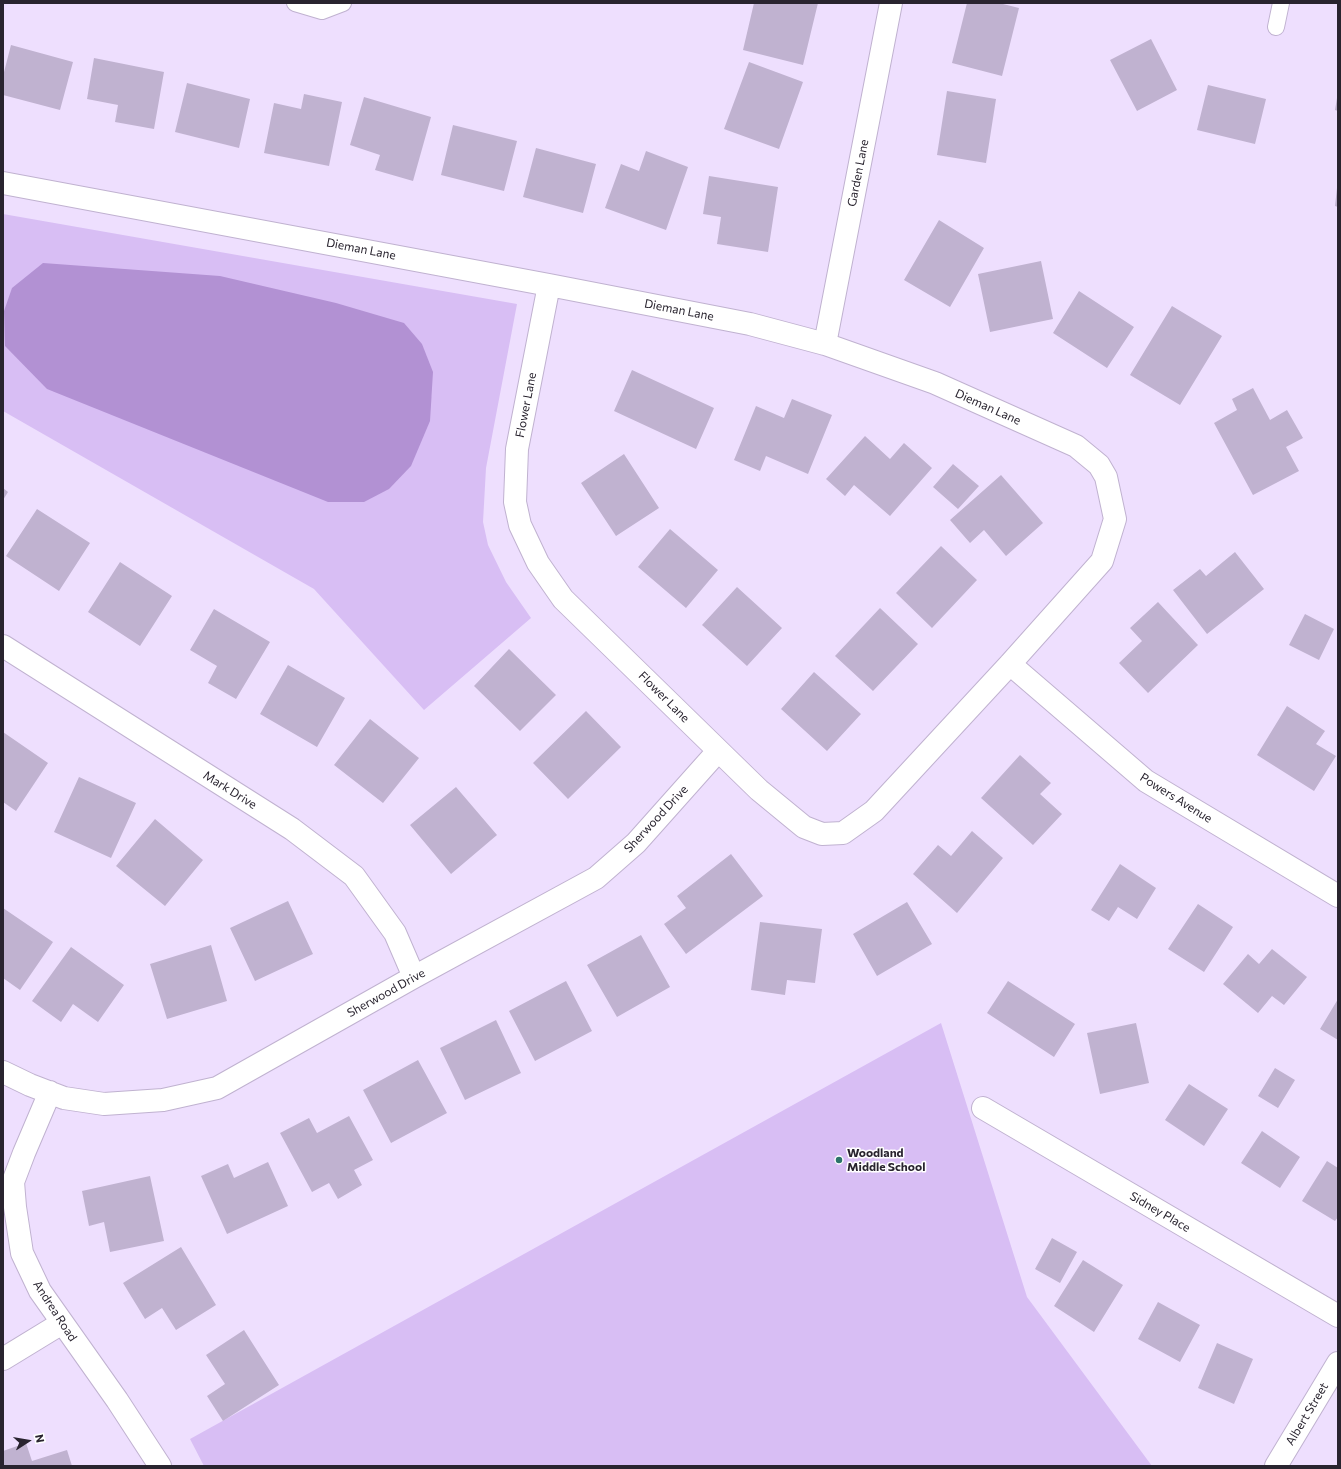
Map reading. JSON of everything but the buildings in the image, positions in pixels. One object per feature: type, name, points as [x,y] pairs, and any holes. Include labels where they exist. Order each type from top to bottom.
[{"type":"street","name":"Garden Lane","points":[[824,344],[891,3]]},
{"type":"street","name":"Dieman Lane","points":[[3,182],[750,324],[824,344],[934,383],[1076,446],[1099,465],[1106,477],[1115,519],[1102,561],[1010,664]]},
{"type":"street","name":"Flower Lane","points":[[549,285],[517,448],[515,502],[520,525],[538,562],[563,598],[718,751],[759,790],[804,828],[822,834],[843,833],[874,811],[1010,664]]},
{"type":"street","name":"Mark Drive","points":[[3,646],[292,829],[354,876],[395,933],[414,977]]},
{"type":"street","name":"Powers Avenue","points":[[1010,664],[1146,782],[1338,896]]},
{"type":"street","name":"Sherwood Drive","points":[[3,1072],[30,1085],[64,1098],[104,1104],[163,1100],[217,1088],[414,977],[596,878],[636,843],[718,751]]},
{"type":"street","name":"Andrea Road","points":[[50,1092],[24,1153],[14,1182],[15,1207],[22,1253],[40,1291],[117,1400],[160,1466]]},
{"type":"street","name":"Sidney Place","points":[[983,1108],[1338,1316]]},
{"type":"street","points":[[3,1359],[62,1323]]},
{"type":"street","name":"Albert Street","points":[[1276,1466],[1338,1363]]},
{"type":"lane","points":[[295,3],[322,11],[343,3]]},
{"type":"lane","points":[[1276,27],[1281,3]]},
{"type":"shaded area","points":[[3,214],[517,304],[486,468],[483,522],[488,545],[506,582],[531,618],[424,710],[314,589],[3,411]]},
{"type":"shaded area","points":[[43,263],[220,276],[336,303],[404,323],[422,344],[433,372],[430,421],[411,466],[389,489],[364,502],[328,502],[47,389],[5,346],[4,311],[12,288]]},
{"type":"shaded area","name":"Woodland Middle School","points":[[941,1023],[1027,1297],[1152,1466],[204,1466],[190,1439]]},
{"type":"place","name":"Woodland Middle School","points":[[839,1160]]}]
